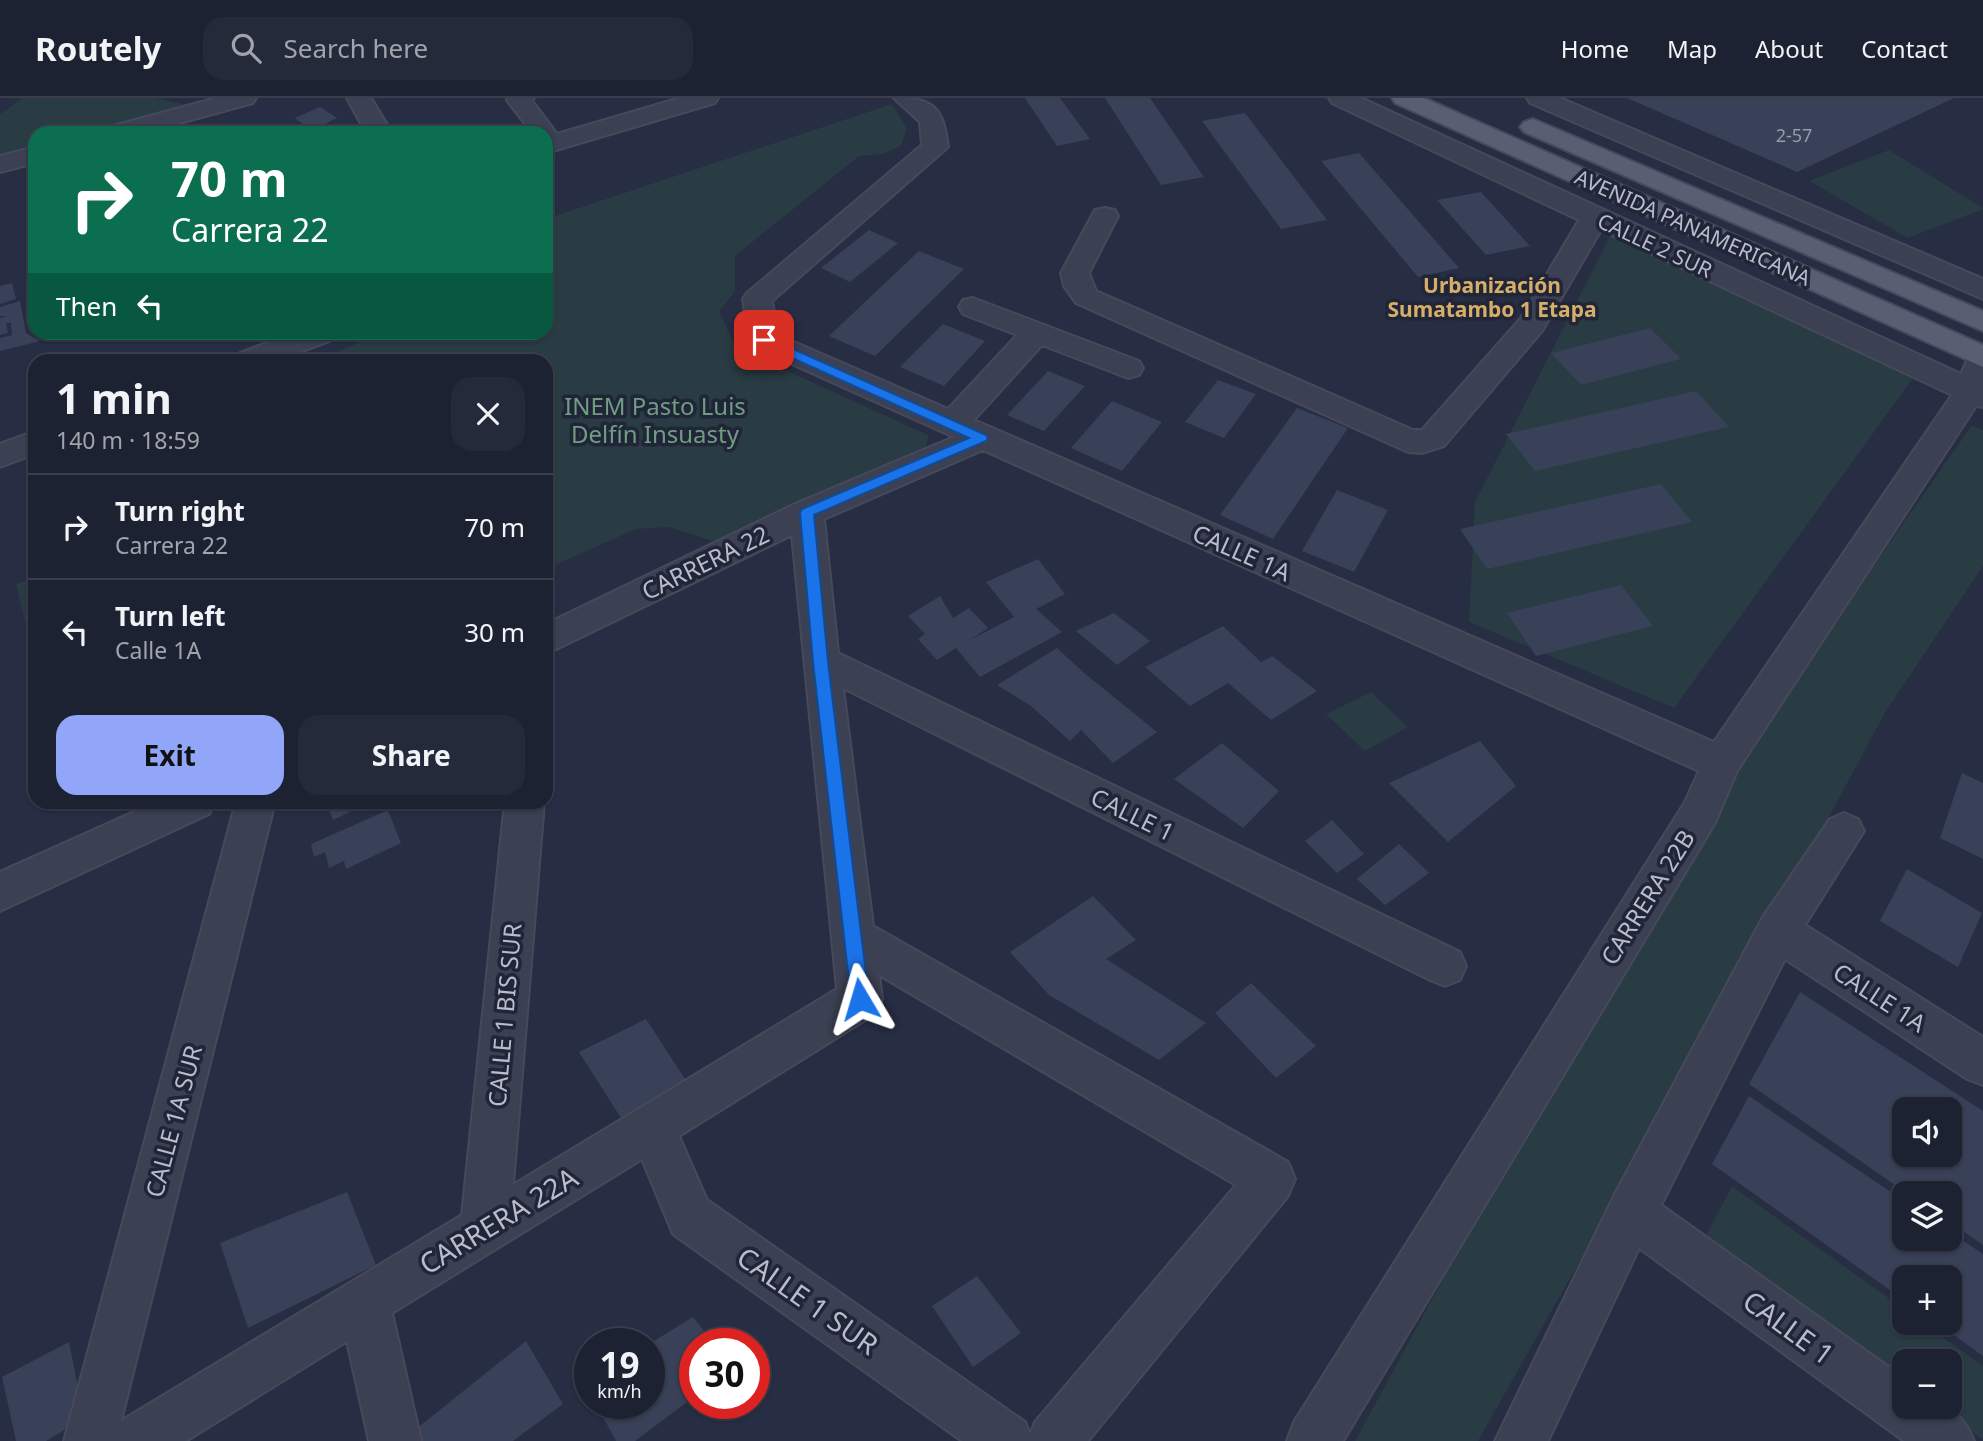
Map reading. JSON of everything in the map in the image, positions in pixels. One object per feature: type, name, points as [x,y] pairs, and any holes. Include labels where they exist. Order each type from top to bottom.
[{"type":"main road","name":"AVENIDA PANAMERICANA","points":[[1404,98],[1980,371]]},
{"type":"main road","name":"AVENIDA PANAMERICANA","points":[[1505,114],[1983,323]]},
{"type":"street","points":[[141,126],[244,98]]},
{"type":"street","points":[[359,98],[375,126]]},
{"type":"street","points":[[522,98],[519,100],[538,126]]},
{"type":"street","points":[[553,137],[706,98]]},
{"type":"street","name":"CALLE 1A","points":[[906,98],[932,120],[935,147],[757,299],[764,340],[1721,763]]},
{"type":"street","name":"CALLE 2 SUR","points":[[1341,98],[1595,216],[1980,371]]},
{"type":"street","points":[[1539,98],[1983,290]]},
{"type":"street","points":[[0,164],[28,157]]},
{"type":"street","points":[[1105,216],[1075,273],[1078,286],[1086,297],[1408,441],[1422,442],[1433,438],[1532,324],[1595,216]]},
{"type":"street","points":[[973,307],[1128,368]]},
{"type":"street","points":[[966,431],[1037,332]]},
{"type":"street","points":[[267,354],[304,340]]},
{"type":"street","name":"CARRERA 22B","points":[[1313,1441],[1700,811],[1721,763],[1980,371]]},
{"type":"street","name":"CARRERA 22","points":[[553,637],[807,513],[966,431]]},
{"type":"street","points":[[0,456],[28,445]]},
{"type":"street","points":[[807,513],[852,937],[1271,1179],[1054,1441]]},
{"type":"street","name":"CALLE 1","points":[[821,662],[1445,966]]},
{"type":"street","points":[[0,892],[180,809]]},
{"type":"street","name":"CALLE 1A SUR","points":[[90,1441],[253,809]]},
{"type":"street","name":"CALLE 1 BIS SUR","points":[[485,1229],[523,809]]},
{"type":"street","points":[[1521,1441],[1631,1213],[1778,931],[1844,831]]},
{"type":"street","name":"CALLE 1A","points":[[1778,931],[1983,1063]]},
{"type":"street","name":"CARRERA 22A","points":[[138,1441],[860,999],[852,937]]},
{"type":"street","name":"CALLE 1 SUR","points":[[651,1126],[690,1217],[1006,1441]]},
{"type":"street","name":"CALLE 1","points":[[1631,1213],[1948,1441]]},
{"type":"street","points":[[364,1302],[395,1441]]},
{"type":"green space","points":[[23,98],[154,98],[187,105],[108,126],[28,126],[28,148],[0,155],[0,114]]},
{"type":"green space","name":"INEM Pasto Luis Delfín Insuasty","points":[[892,104],[907,128],[901,146],[883,154],[859,156],[735,256],[735,292],[719,311],[737,348],[928,435],[926,452],[719,543],[669,527],[636,529],[553,566],[553,354],[332,354],[365,340],[553,340],[553,217]]},
{"type":"green space","points":[[1889,150],[1983,209],[1908,238],[1809,181]]},
{"type":"green space","points":[[1610,236],[1916,374],[1674,708],[1469,622],[1475,502]]},
{"type":"green space","points":[[1972,425],[1983,430],[1983,566],[1886,711],[1782,904],[1478,1441],[1355,1441],[1680,843]]},
{"type":"green space","points":[[28,580],[28,634],[16,584]]},
{"type":"green space","points":[[1371,692],[1408,727],[1365,751],[1326,714]]},
{"type":"green space","points":[[1732,1186],[1892,1300],[1892,1335],[1940,1335],[1959,1349],[1892,1349],[1892,1373],[1706,1235]]},
{"type":"green space","points":[[1962,1351],[1983,1366],[1983,1440],[1954,1419],[1962,1419]]},
{"type":"building","points":[[1025,98],[1060,98],[1090,139],[1057,146]]},
{"type":"building","points":[[1105,98],[1150,98],[1204,177],[1161,185]]},
{"type":"building","points":[[1627,98],[1954,98],[1797,172]]},
{"type":"building","points":[[320,107],[337,118],[321,126],[306,126],[295,118]]},
{"type":"building","points":[[1245,113],[1327,220],[1281,229],[1202,121]]},
{"type":"building","points":[[1359,153],[1459,268],[1418,277],[1321,161]]},
{"type":"building","points":[[1481,192],[1530,246],[1486,255],[1437,200]]},
{"type":"building","points":[[869,230],[898,243],[850,282],[821,268]]},
{"type":"building","points":[[919,251],[964,269],[875,356],[829,336]]},
{"type":"building","points":[[12,283],[16,299],[0,304],[0,286]]},
{"type":"building","points":[[20,301],[28,340],[40,341],[0,351],[0,338],[12,335],[11,323],[6,323],[8,333],[0,335],[0,318],[7,316],[0,316],[0,307]]},
{"type":"building","points":[[943,324],[985,341],[944,386],[900,367]]},
{"type":"building","points":[[1650,328],[1681,359],[1581,385],[1551,353]]},
{"type":"building","points":[[1048,371],[1085,386],[1044,431],[1007,415]]},
{"type":"building","points":[[1218,380],[1256,394],[1224,438],[1185,422]]},
{"type":"building","points":[[1696,391],[1729,427],[1535,471],[1506,434]]},
{"type":"building","points":[[1112,401],[1162,422],[1122,471],[1071,448]]},
{"type":"building","points":[[1297,408],[1348,428],[1273,539],[1220,515]]},
{"type":"building","points":[[1661,484],[1692,522],[1487,569],[1460,529]]},
{"type":"building","points":[[1337,490],[1388,510],[1354,572],[1302,551]]},
{"type":"building","points":[[1038,559],[1065,594],[1036,609],[1062,632],[980,677],[956,648],[937,660],[918,639],[925,634],[908,616],[940,596],[953,618],[969,608],[988,628],[970,640],[1014,617],[986,582]]},
{"type":"building","points":[[1621,585],[1653,626],[1536,656],[1507,613]]},
{"type":"building","points":[[1114,613],[1150,641],[1117,665],[1076,631]]},
{"type":"building","points":[[1223,626],[1261,662],[1272,656],[1317,691],[1271,720],[1228,683],[1190,706],[1145,667]]},
{"type":"building","points":[[1057,648],[1157,732],[1113,763],[1081,730],[1070,741],[1031,706],[997,685]]},
{"type":"building","points":[[1480,741],[1516,786],[1448,842],[1389,783]]},
{"type":"building","points":[[1222,743],[1279,791],[1243,828],[1174,779]]},
{"type":"building","points":[[1962,773],[1983,783],[1983,859],[1940,838]]},
{"type":"building","points":[[329,809],[356,809],[333,820]]},
{"type":"building","points":[[388,810],[401,843],[346,869],[344,861],[329,868],[325,852],[314,857],[311,844]]},
{"type":"building","points":[[1332,820],[1364,854],[1337,873],[1305,841]]},
{"type":"building","points":[[1399,844],[1429,873],[1385,905],[1357,879]]},
{"type":"building","points":[[1907,869],[1982,913],[1958,967],[1880,921]]},
{"type":"building","points":[[1093,896],[1136,940],[1106,959],[1206,1023],[1159,1060],[1049,995],[1010,952]]},
{"type":"building","points":[[1251,983],[1316,1046],[1276,1078],[1215,1013]]},
{"type":"building","points":[[1800,992],[1961,1097],[1892,1097],[1892,1167],[1962,1167],[1962,1097],[1983,1111],[1983,1245],[1962,1230],[1962,1181],[1892,1183],[1749,1084]]},
{"type":"building","points":[[646,1019],[685,1079],[621,1118],[579,1052]]},
{"type":"building","points":[[1749,1096],[1892,1193],[1892,1251],[1962,1251],[1962,1240],[1983,1254],[1983,1356],[1954,1335],[1962,1335],[1962,1265],[1892,1265],[1892,1292],[1712,1164]]},
{"type":"building","points":[[347,1192],[376,1265],[248,1328],[220,1243]]},
{"type":"building","points":[[977,1276],[1021,1333],[973,1367],[932,1306]]},
{"type":"building","points":[[693,1317],[702,1328],[679,1328],[679,1408],[665,1418],[665,1334]]},
{"type":"building","points":[[526,1341],[563,1404],[513,1441],[416,1441],[411,1433]]},
{"type":"building","points":[[69,1342],[84,1418],[46,1441],[16,1441],[2,1377]]},
{"type":"building","points":[[604,1419],[664,1419],[635,1441],[616,1441]]},
{"type":"district","name":"Urbanización Sumatambo 1 Etapa","points":[[1492,297]]},
{"type":"route","points":[[764,340],[981,438],[807,513],[821,662],[860,999]]}]
